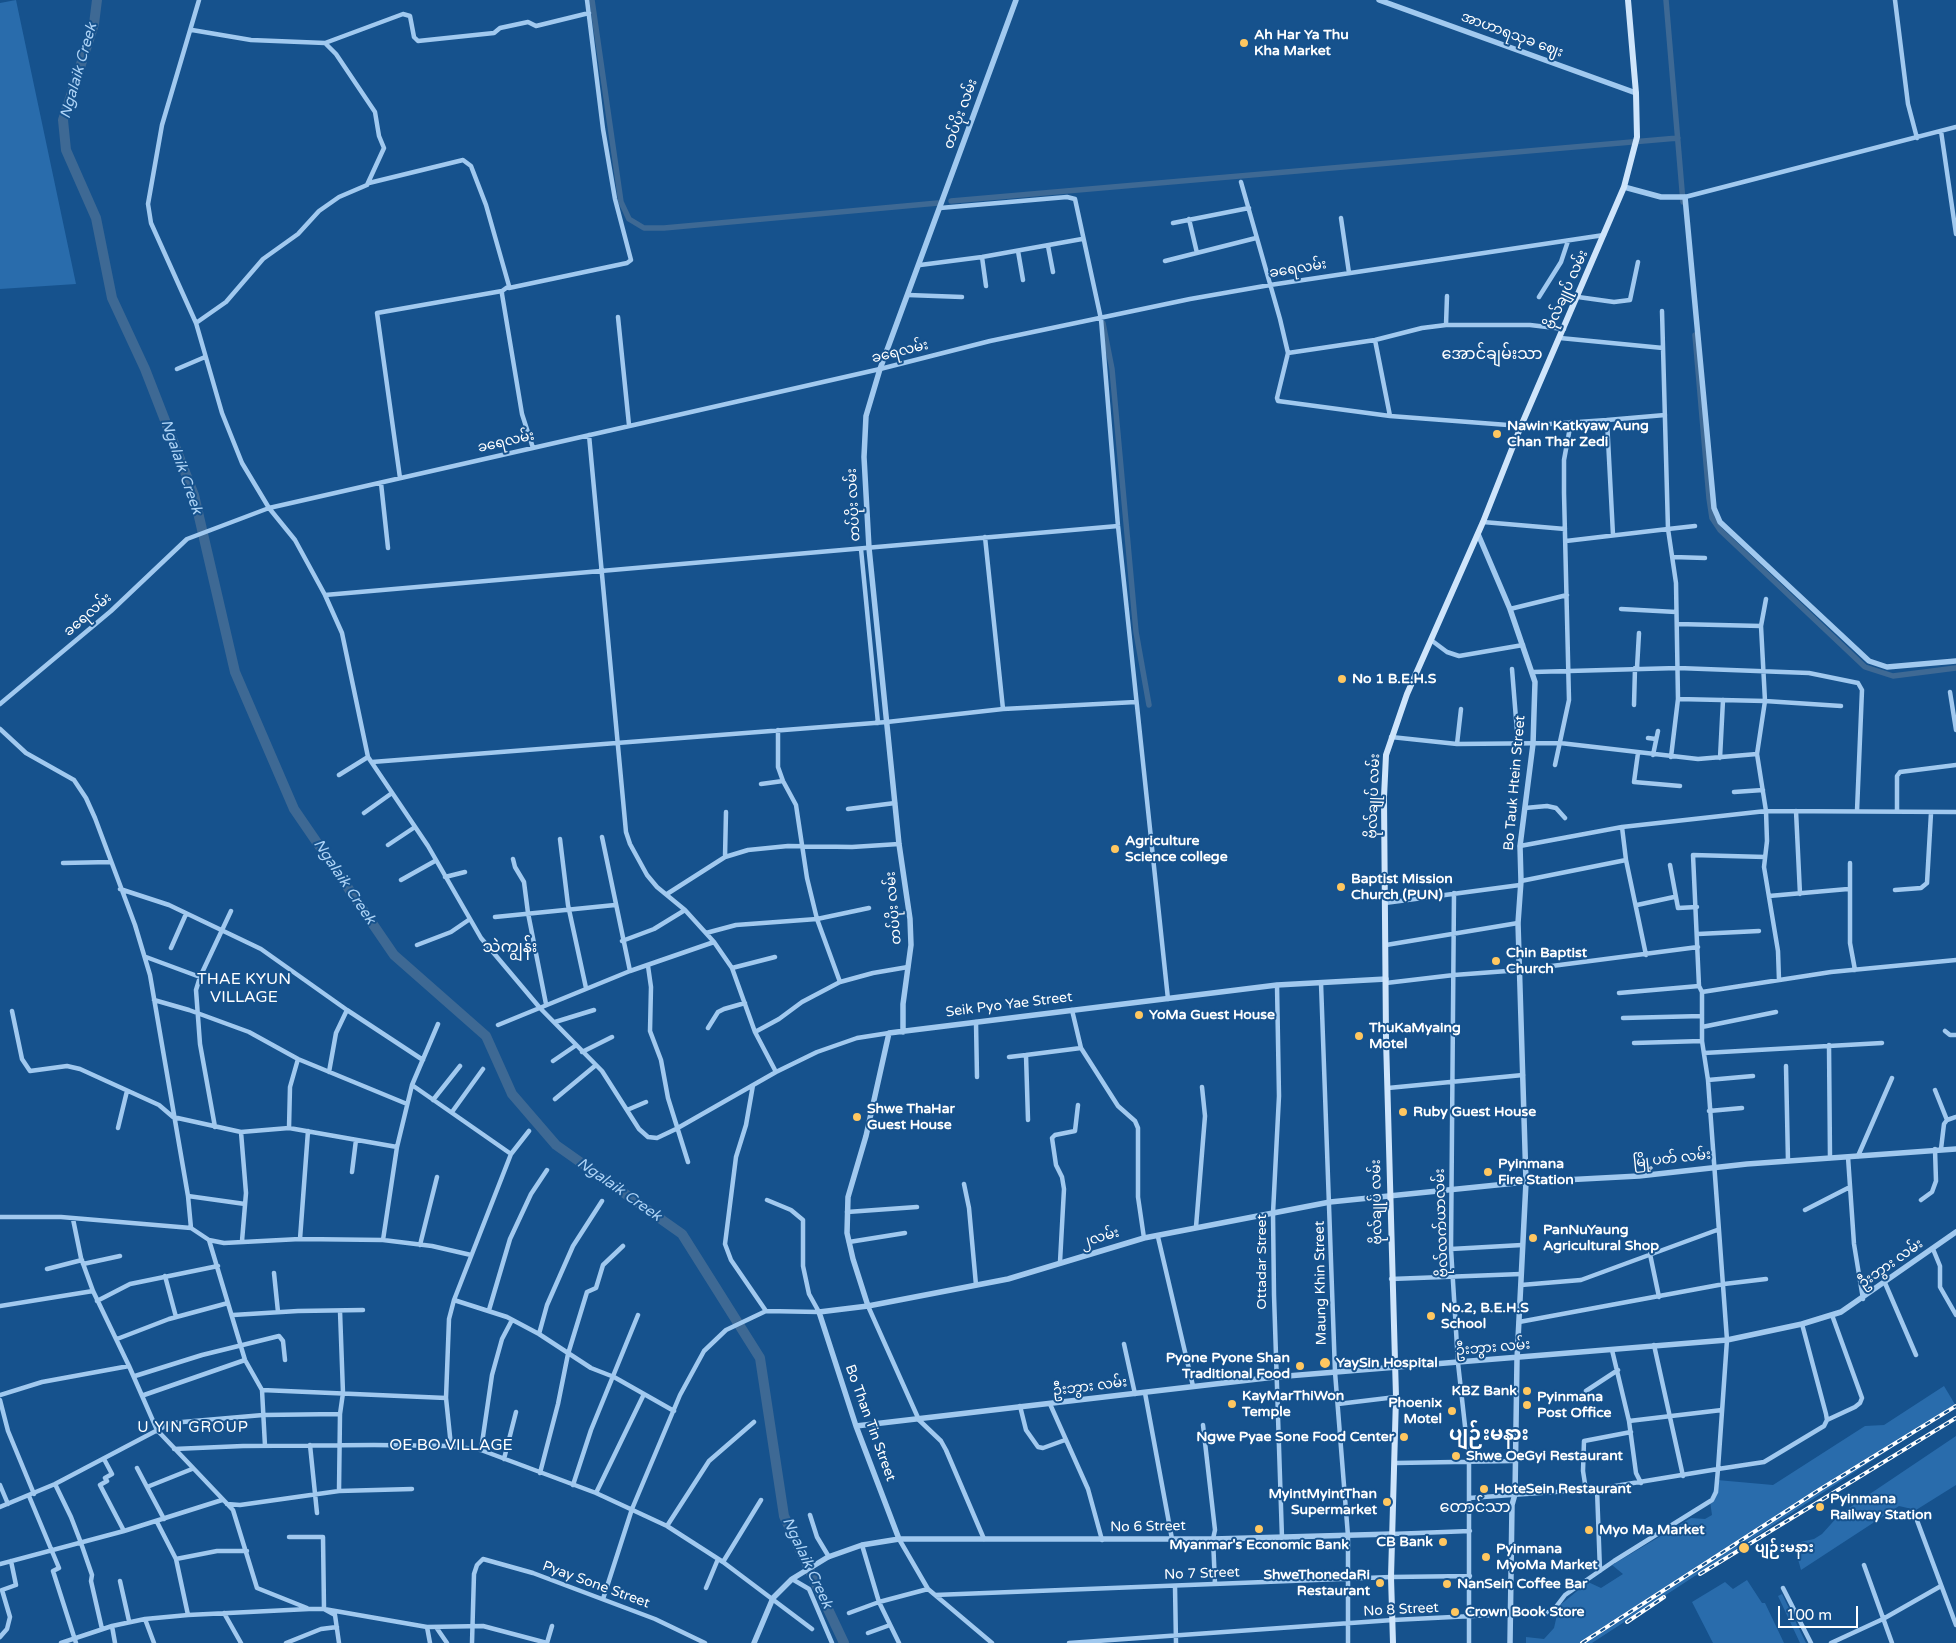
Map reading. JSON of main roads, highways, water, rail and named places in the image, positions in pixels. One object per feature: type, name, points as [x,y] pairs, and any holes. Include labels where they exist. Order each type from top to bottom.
[{"type":"main road","name":"ဗိုလ်ချုပ် လမ်း","points":[[1393,1643],[1391,1577],[1396,1463],[1396,1397],[1391,1279],[1386,981],[1384,797],[1386,756],[1391,737],[1431,640],[1478,534],[1521,426],[1605,235],[1624,187],[1637,137],[1636,94],[1628,0]]},
{"type":"waterway","name":"Ngalaik Creek","points":[[97,0],[94,24],[63,120],[66,150],[96,218],[112,298],[145,369],[194,495],[235,672],[294,809],[394,955],[486,1036],[512,1094],[556,1145],[682,1234],[760,1358],[784,1516],[844,1643]]},
{"type":"waterway","points":[[592,0],[621,202],[629,219],[644,228],[664,228],[938,203]]},
{"type":"waterway","points":[[1666,0],[1683,202]]},
{"type":"waterway","points":[[951,201],[1678,138]]},
{"type":"waterway","points":[[1103,323],[1112,369],[1136,632],[1149,705]]},
{"type":"waterway","points":[[1695,335],[1709,498],[1712,518],[1720,530],[1865,667],[1893,676],[1956,668]]},
{"type":"railway","points":[[1582,1643],[1819,1490],[1956,1406]]},
{"type":"railway","points":[[1700,1574],[1956,1418]]},
{"type":"railway","points":[[1627,1622],[1664,1597]]},
{"type":"place","name":"Ah Har Ya Thu Kha Market","points":[[1244,43]]},
{"type":"place","name":"Nawin Katkyaw Aung Chan Thar Zedi","points":[[1497,434]]},
{"type":"place","name":"No 1 B.E.H.S","points":[[1342,679]]},
{"type":"place","name":"Agriculture Science college","points":[[1115,849]]},
{"type":"place","name":"Baptist Mission Church (PUN)","points":[[1341,887]]},
{"type":"place","name":"Chin Baptist Church","points":[[1496,961]]},
{"type":"place","name":"YoMa Guest House","points":[[1139,1015]]},
{"type":"place","name":"ThuKaMyaing Motel","points":[[1359,1036]]},
{"type":"place","name":"Ruby Guest House","points":[[1403,1112]]},
{"type":"place","name":"Shwe ThaHar Guest House","points":[[857,1117]]},
{"type":"place","name":"Pyinmana Fire Station","points":[[1488,1172]]},
{"type":"place","name":"PanNuYaung Agricultural Shop","points":[[1533,1238]]},
{"type":"place","name":"No.2, B.E.H.S School","points":[[1431,1316]]},
{"type":"place","name":"YaySin Hospital","points":[[1325,1363]]},
{"type":"place","name":"Pyone Pyone Shan Traditional Food","points":[[1300,1366]]},
{"type":"place","name":"KBZ Bank","points":[[1527,1391]]},
{"type":"place","name":"KayMarThiWon Temple","points":[[1232,1404]]},
{"type":"place","name":"Pyinmana Post Office","points":[[1527,1405]]},
{"type":"place","name":"Phoenix Motel","points":[[1452,1411]]},
{"type":"place","name":"Ngwe Pyae Sone Food Center","points":[[1404,1437]]},
{"type":"place","name":"Shwe OeGyi Restaurant","points":[[1456,1456]]},
{"type":"place","name":"HoteSein Restaurant","points":[[1484,1489]]},
{"type":"place","name":"MyintMyintThan Supermarket","points":[[1387,1502]]},
{"type":"place","name":"Pyinmana Railway Station","points":[[1820,1507]]},
{"type":"place","name":"Myanmar's Economic Bank","points":[[1259,1529]]},
{"type":"place","name":"Myo Ma Market","points":[[1589,1530]]},
{"type":"place","name":"CB Bank","points":[[1443,1542]]},
{"type":"place","name":"ပျဉ်းမနား","points":[[1744,1548]]},
{"type":"place","name":"Pyinmana MyoMa Market","points":[[1486,1557]]},
{"type":"place","name":"ShweThonedaRi Restaurant","points":[[1380,1583]]},
{"type":"place","name":"NanSein Coffee Bar","points":[[1447,1584]]},
{"type":"place","name":"Crown Book Store","points":[[1455,1612]]},
{"type":"district","name":"အောင်ချမ်းသာ","points":[[1492,355]]},
{"type":"district","name":"သဲကျွန်း","points":[[510,948]]},
{"type":"district","name":"THAE KYUN VILLAGE","points":[[244,989]]},
{"type":"district","name":"U YIN GROUP","points":[[193,1428]]},
{"type":"district","name":"ပျဉ်းမနား","points":[[1489,1435]]},
{"type":"district","name":"OE BO VILLAGE","points":[[451,1446]]},
{"type":"district","name":"တောင်သာ","points":[[1475,1508]]}]
